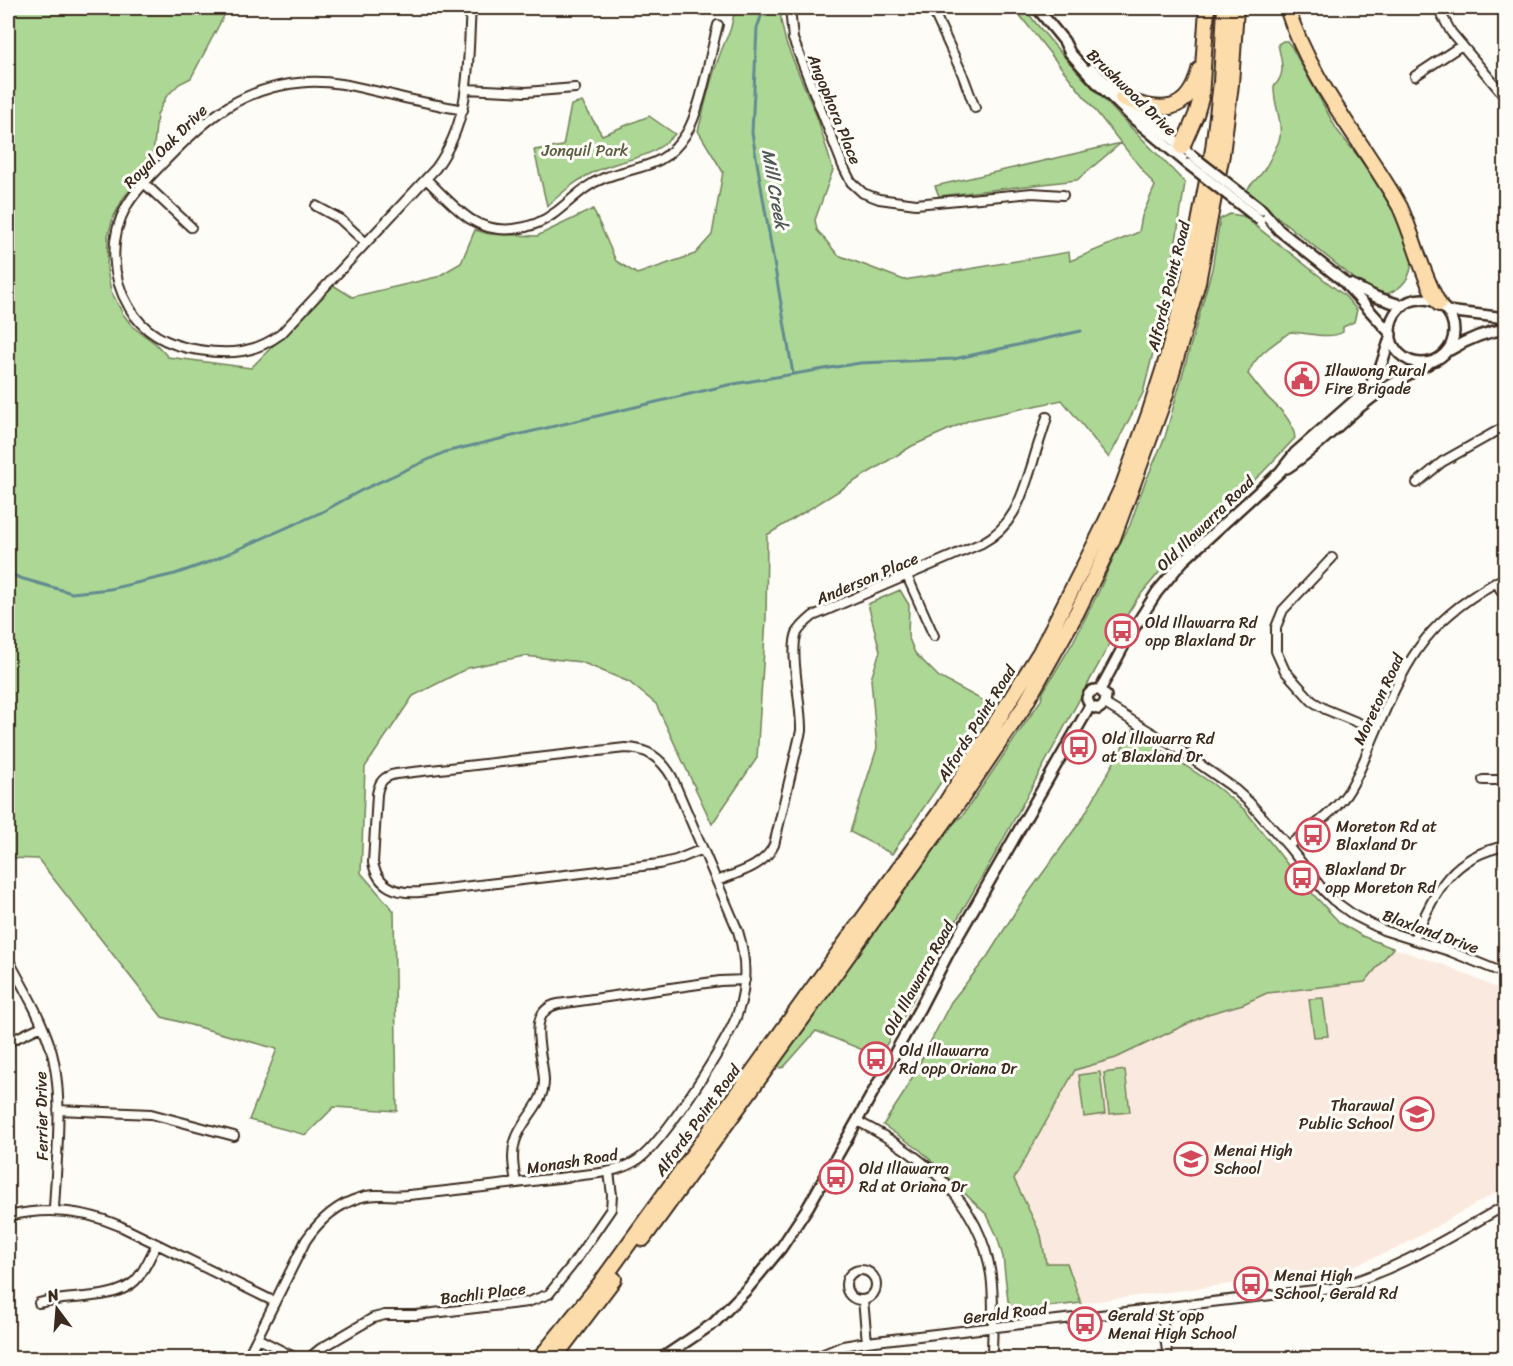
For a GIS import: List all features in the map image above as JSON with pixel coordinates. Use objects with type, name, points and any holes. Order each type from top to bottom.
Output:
[{"type":"highway","points":[[1186,156],[1201,98],[1206,8]]},
{"type":"highway","name":"Alfords Point Road","points":[[540,1359],[599,1285],[942,808],[1040,652],[1095,545],[1123,485],[1149,414],[1188,280],[1213,149],[1225,8]]},
{"type":"highway","name":"Alfords Point Road","points":[[554,1359],[962,799],[1023,708],[1077,612],[1112,541],[1145,456],[1171,380],[1191,308],[1209,233],[1222,154],[1231,84],[1236,8]]},
{"type":"highway","points":[[1287,8],[1302,48],[1318,79],[1400,207],[1410,229],[1421,268],[1443,308]]},
{"type":"highway","points":[[1122,98],[1153,109],[1178,104],[1188,96],[1195,84],[1203,52]]},
{"type":"street","name":"Royal Oak Drive","points":[[463,110],[334,83],[308,82],[281,86],[249,95],[214,115],[199,126],[144,183],[126,207],[117,229],[115,251],[116,275],[127,305],[141,324],[158,337],[177,346],[228,353],[248,351],[264,345],[290,326],[436,168],[451,144],[463,110],[471,8]]},
{"type":"street","name":"Angophora Place","points":[[790,8],[793,39],[843,166],[851,182],[863,193],[916,204],[1032,193],[1063,195]]},
{"type":"street","points":[[932,8],[962,73],[975,108]]},
{"type":"street","name":"Brushwood Drive","points":[[1037,8],[1064,41],[1122,98],[1260,220],[1279,230],[1342,280],[1391,335]]},
{"type":"street","points":[[1438,8],[1445,23],[1461,45],[1506,98]]},
{"type":"street","points":[[426,178],[471,219],[487,226],[509,229],[529,227],[546,219],[586,188],[602,179],[652,165],[674,150],[690,126],[718,25]]},
{"type":"street","name":"Brushwood Drive","points":[[1064,41],[1075,59],[1134,119],[1262,210],[1279,230]]},
{"type":"street","points":[[1415,76],[1461,45]]},
{"type":"street","points":[[466,88],[526,92],[575,88]]},
{"type":"street","points":[[144,183],[191,227]]},
{"type":"street","points":[[316,206],[340,219],[366,243]]},
{"type":"street","name":"Brushwood Drive","points":[[1342,280],[1376,297],[1403,306]]},
{"type":"street","points":[[1506,318],[1443,308],[1421,300],[1403,306],[1396,314],[1391,323],[1391,335],[1393,344],[1402,356],[1417,363],[1432,362],[1467,339],[1488,331],[1506,329]]},
{"type":"street","points":[[1443,308],[1452,321],[1454,332],[1447,351]]},
{"type":"street","name":"Old Illawarra Road","points":[[1100,690],[1129,636],[1157,592],[1184,561],[1280,472],[1295,453],[1368,387],[1378,373],[1391,335]]},
{"type":"street","name":"Old Illawarra Road","points":[[1280,472],[1304,457],[1372,398],[1432,362]]},
{"type":"street","name":"Anderson Place","points":[[717,881],[761,862],[772,851],[776,839],[801,731],[794,648],[797,634],[802,626],[813,616],[982,543],[1006,526],[1018,508],[1047,417]]},
{"type":"street","points":[[1417,483],[1442,462],[1506,426]]},
{"type":"street","points":[[1332,558],[1283,610],[1276,627],[1276,651],[1285,671],[1312,701],[1325,709],[1376,730]]},
{"type":"street","points":[[907,576],[934,636]]},
{"type":"street","name":"Moreton Road","points":[[1288,846],[1325,817],[1347,793],[1359,772],[1404,669],[1430,633],[1453,609],[1506,577]]},
{"type":"street","points":[[1496,582],[1506,599]]},
{"type":"street","points":[[1094,690],[1100,690],[1106,696],[1105,704],[1098,709],[1090,706],[1087,698],[1094,690]]},
{"type":"street","name":"Blaxland Drive","points":[[1105,704],[1175,747],[1231,786],[1249,802],[1288,846],[1315,882],[1333,900],[1355,916],[1383,930],[1449,951],[1506,974]]},
{"type":"street","name":"Old Illawarra Road","points":[[662,1359],[714,1323],[748,1288],[781,1248],[808,1207],[953,945],[1090,706]]},
{"type":"street","name":"Monash Road","points":[[247,1359],[306,1240],[319,1223],[343,1204],[369,1195],[399,1196],[609,1172],[624,1167],[641,1157],[656,1142],[729,1032],[739,1011],[745,980],[741,940],[717,881],[669,770],[659,759],[639,749],[625,748],[396,774],[383,779],[377,794],[372,858],[374,868],[382,882],[399,892],[420,892],[659,864],[703,849]]},
{"type":"street","points":[[1483,780],[1506,780]]},
{"type":"street","points":[[1414,939],[1434,896],[1449,875],[1468,859],[1490,849],[1506,846]]},
{"type":"street","name":"Ferrier Drive","points":[[8,959],[42,1026],[54,1063],[58,1110],[54,1210]]},
{"type":"street","points":[[516,1183],[513,1156],[515,1142],[521,1126],[538,1104],[543,1089],[538,1029],[542,1012],[552,1005],[720,981],[745,980]]},
{"type":"street","points":[[8,1042],[42,1026]]},
{"type":"street","points":[[58,1110],[151,1114],[234,1136]]},
{"type":"street","points":[[857,1121],[924,1164],[944,1181],[961,1202],[981,1240],[988,1263],[993,1299],[992,1359]]},
{"type":"street","name":"Bachli Place","points":[[309,1359],[320,1349],[373,1318],[528,1302],[549,1294],[566,1274],[611,1209],[609,1172]]},
{"type":"street","name":"Gerald Road","points":[[814,1359],[843,1346],[867,1342],[1332,1288],[1360,1281],[1414,1258],[1506,1205]]},
{"type":"street","points":[[8,1216],[54,1210],[100,1218],[275,1302]]},
{"type":"street","points":[[39,1303],[124,1289],[139,1276],[157,1244]]},
{"type":"street","points":[[863,1300],[867,1342]]},
{"type":"street","points":[[1161,1309],[1168,1359]]},
{"type":"street","points":[[257,1338],[296,1359]]},
{"type":"shaded area","name":"Menai High School","points":[[1393,948],[1447,966],[1505,992],[1505,1187],[1398,1248],[1342,1270],[1081,1303],[1067,1263],[1046,1263],[1041,1235],[1014,1179],[1075,1070],[1116,1058],[1208,1014],[1243,1004],[1267,993],[1365,982]]},
{"type":"green space","points":[[8,8],[228,8],[191,78],[179,84],[166,97],[157,115],[152,166],[124,197],[113,218],[108,236],[107,270],[111,291],[123,314],[133,327],[156,344],[168,357],[251,368],[333,285],[352,297],[437,277],[461,263],[475,230],[489,234],[537,236],[593,209],[616,261],[637,274],[695,254],[712,235],[723,172],[698,131],[715,69],[733,17],[739,8],[781,8],[781,21],[786,43],[817,117],[833,170],[815,220],[817,230],[838,255],[904,280],[1069,252],[1070,261],[1139,232],[1142,216],[1155,186],[1014,8],[1024,8],[1082,76],[1185,183],[1168,293],[1143,393],[1109,458],[1062,400],[970,420],[912,446],[767,535],[766,619],[757,758],[712,824],[656,704],[629,682],[581,662],[524,656],[468,668],[413,696],[365,767],[361,873],[394,911],[397,1111],[334,1107],[306,1135],[249,1120],[277,1049],[162,1017],[38,859],[8,858]]},
{"type":"green space","points":[[1287,41],[1291,46],[1337,130],[1399,216],[1412,265],[1405,282],[1390,293],[1383,295],[1360,283],[1246,192],[1266,167],[1280,137],[1274,86],[1282,72],[1278,44]]},
{"type":"green space","name":"Jonquil Park","points":[[582,102],[602,135],[649,116],[675,134],[645,155],[586,176],[547,206],[534,150],[563,146],[571,105]]},
{"type":"green space","points":[[1121,143],[1077,180],[939,196],[935,186]]},
{"type":"green space","points":[[1230,214],[1243,216],[1345,296],[1357,310],[1354,322],[1343,327],[1343,332],[1325,336],[1290,332],[1266,350],[1251,367],[1248,374],[1285,415],[1295,438],[1262,473],[1177,551],[1137,599],[1114,636],[997,851],[883,1050],[875,1055],[816,1031],[784,1067],[780,1068],[778,1065],[787,1050],[947,830],[963,815],[1041,700],[1043,692],[1072,644],[1130,525],[1165,437],[1212,269],[1220,219]]},
{"type":"green space","points":[[900,590],[909,605],[908,636],[915,653],[939,677],[993,706],[892,854],[850,832],[877,748],[871,679],[880,651],[868,604]]},
{"type":"green space","points":[[1132,730],[1213,784],[1245,810],[1299,879],[1340,923],[1362,936],[1393,948],[1365,982],[1267,993],[1243,1004],[1208,1014],[1116,1058],[1075,1070],[1014,1179],[1041,1235],[1046,1263],[1067,1263],[1081,1303],[1012,1311],[1008,1301],[1003,1257],[997,1236],[987,1215],[920,1150],[883,1125],[904,1093],[951,1002],[987,957],[1019,906],[1082,819]]},
{"type":"green space","points":[[1323,998],[1328,1036],[1314,1037],[1309,999]]},
{"type":"green space","points":[[1125,1070],[1130,1112],[1109,1114],[1104,1073]]},
{"type":"green space","points":[[1100,1072],[1105,1114],[1084,1117],[1079,1075]]},
{"type":"waterway","name":"Mill Creek","points":[[764,8],[757,28],[752,133],[793,374]]},
{"type":"waterway","points":[[8,573],[72,593],[110,589],[175,574],[209,562],[322,512],[362,490],[445,452],[728,385],[860,363],[954,359],[1081,331]]},
{"type":"place","name":"Illawong Rural Fire Brigade","points":[[1302,379]]},
{"type":"place","name":"Old Illawarra Rd opp Blaxland Dr","points":[[1122,631]]},
{"type":"place","name":"Old Illawarra Rd at Blaxland Dr","points":[[1079,747]]},
{"type":"place","name":"Moreton Rd at Blaxland Dr","points":[[1313,835]]},
{"type":"place","name":"Blaxland Dr opp Moreton Rd","points":[[1302,878]]},
{"type":"place","name":"Old Illawarra Rd opp Oriana Dr","points":[[876,1059]]},
{"type":"place","name":"Tharawal Public School","points":[[1417,1114]]},
{"type":"place","name":"Menai High School","points":[[1191,1159]]},
{"type":"place","name":"Old Illawarra Rd at Oriana Dr","points":[[836,1177]]},
{"type":"place","name":"Menai High School, Gerald Rd","points":[[1251,1284]]},
{"type":"place","name":"Gerald St opp Menai High School","points":[[1085,1324]]}]
